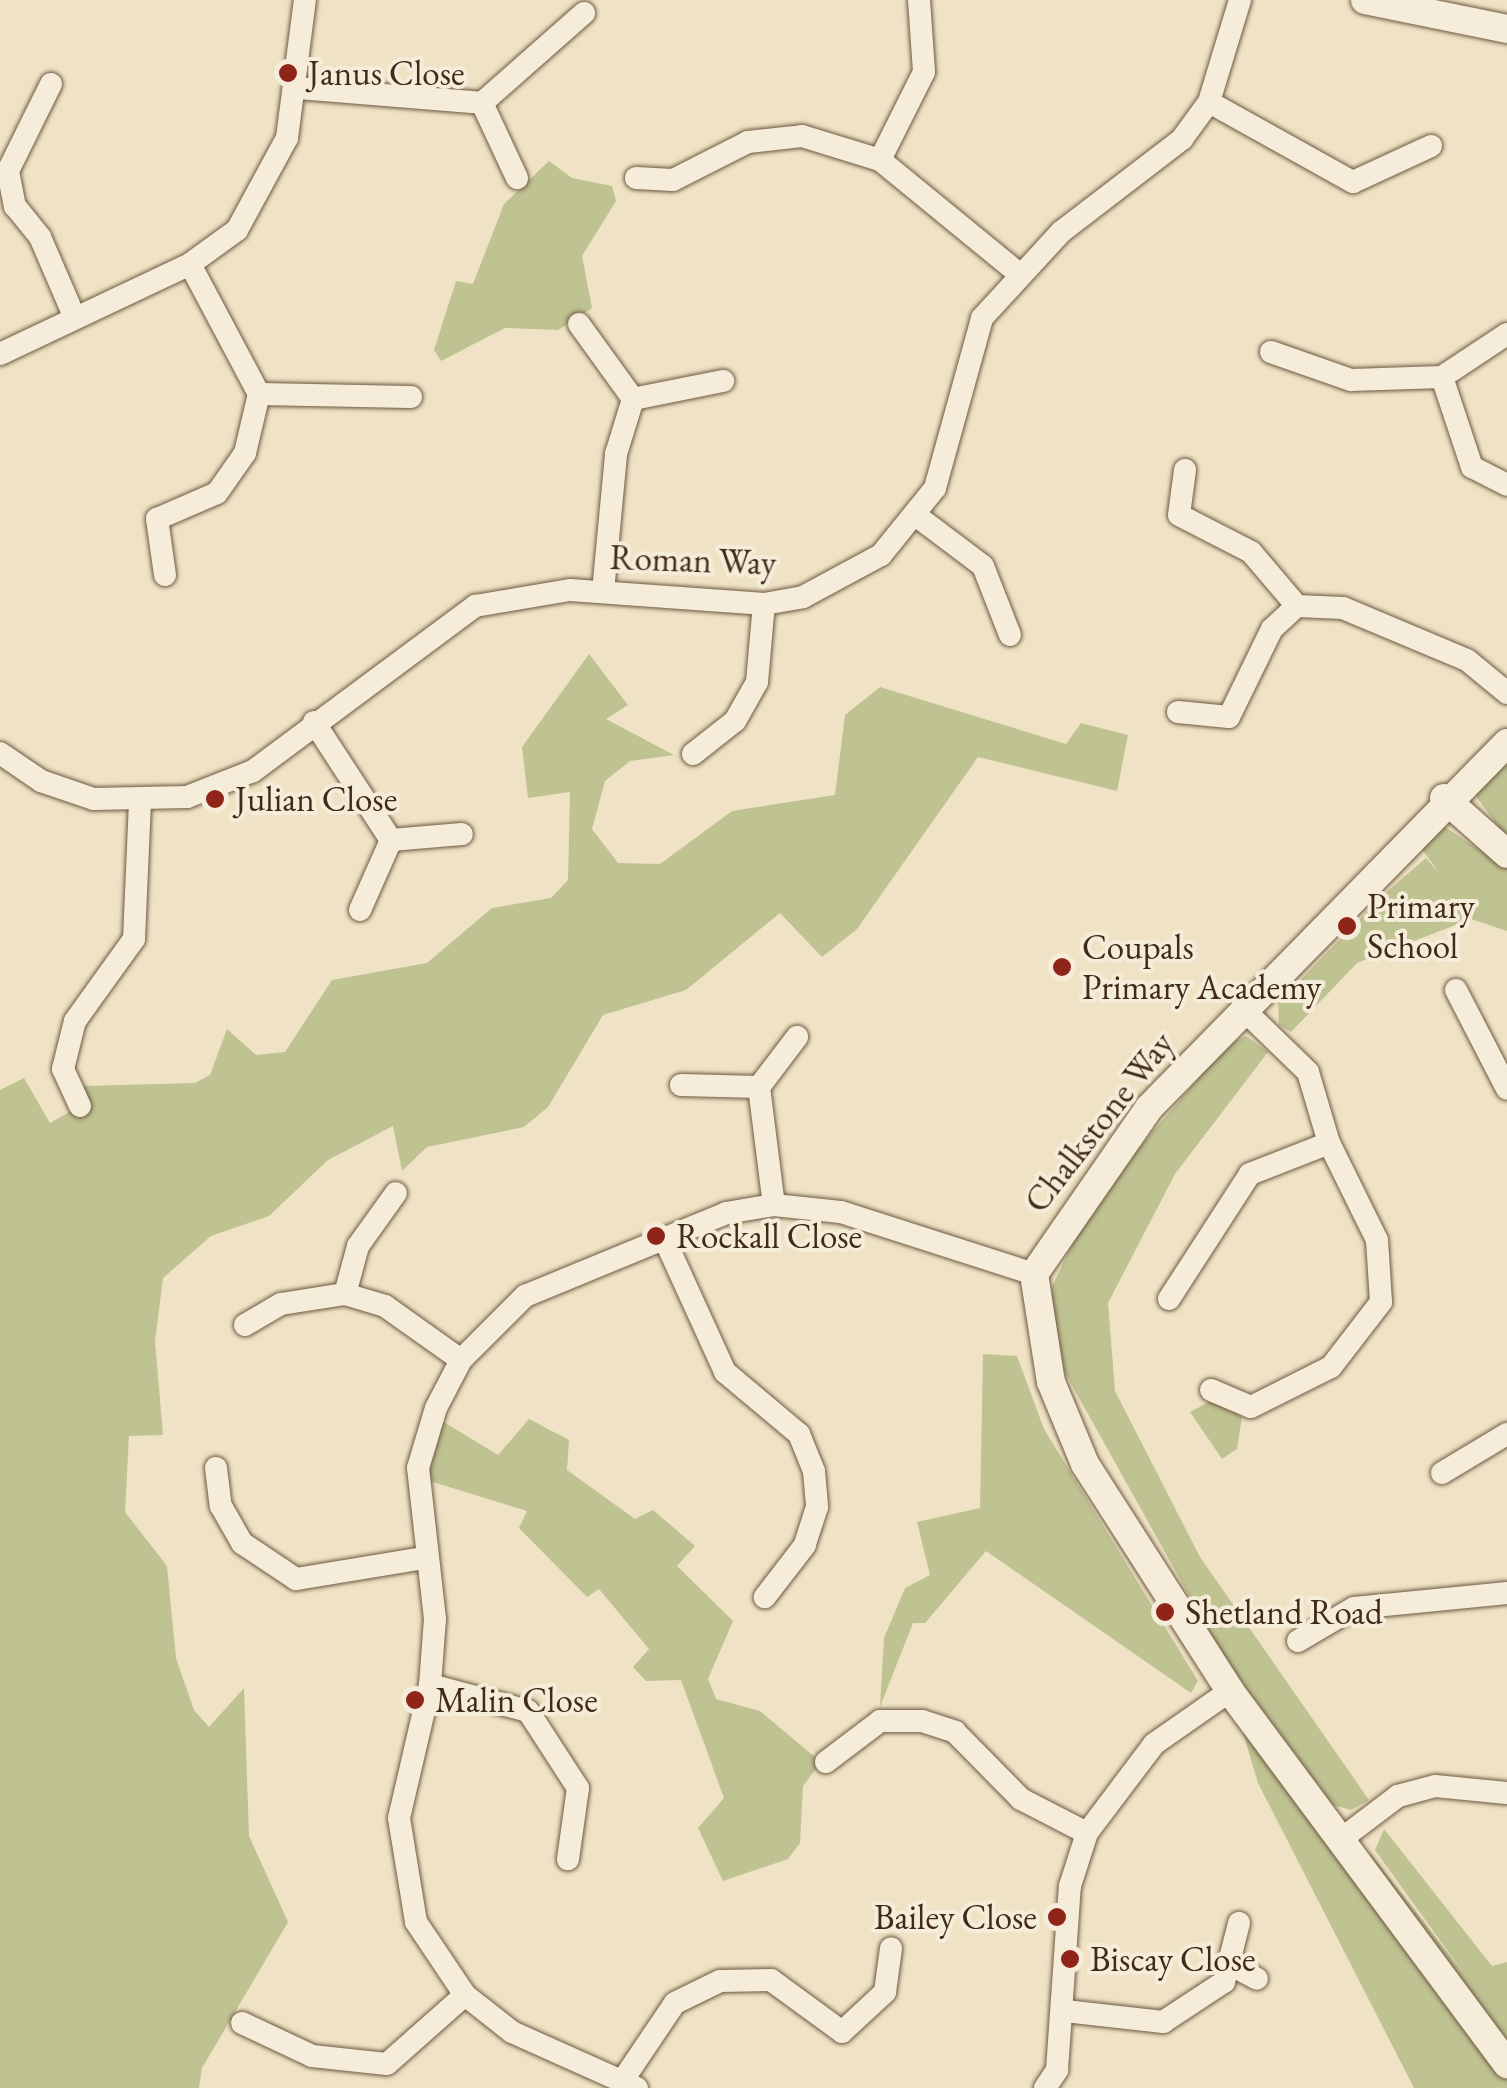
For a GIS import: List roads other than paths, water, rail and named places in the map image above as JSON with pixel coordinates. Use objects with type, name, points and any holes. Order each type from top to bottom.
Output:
[{"type":"street","points":[[0,354],[190,264],[237,230],[266,190],[297,88],[304,0]]},
{"type":"street","points":[[880,160],[924,72],[919,0]]},
{"type":"street","name":"Roman Way","points":[[0,753],[41,781],[140,802],[187,797],[253,772],[314,722],[475,606],[517,593],[603,592],[764,604],[804,596],[881,555],[918,517],[952,443],[982,318],[1016,272],[1144,175],[1209,102],[1240,0]]},
{"type":"street","points":[[1365,0],[1507,29]]},
{"type":"street","points":[[297,88],[482,103],[584,12]]},
{"type":"street","points":[[51,84],[8,171],[16,206],[40,237],[74,316]]},
{"type":"street","points":[[1209,102],[1353,182],[1431,146]]},
{"type":"street","points":[[482,103],[517,178]]},
{"type":"street","points":[[636,178],[673,180],[748,142],[802,136],[880,160],[1016,272]]},
{"type":"street","points":[[165,575],[157,519],[217,492],[245,453],[259,394],[190,264]]},
{"type":"street","points":[[579,324],[633,399]]},
{"type":"street","points":[[1270,352],[1351,380],[1442,376],[1507,334]]},
{"type":"street","points":[[1442,376],[1472,468],[1507,484]]},
{"type":"street","points":[[633,399],[723,381]]},
{"type":"street","points":[[259,394],[411,397]]},
{"type":"street","points":[[603,592],[616,454],[633,399]]},
{"type":"street","points":[[1185,470],[1179,515],[1251,552],[1298,606]]},
{"type":"street","points":[[918,517],[983,566],[1010,635]]},
{"type":"street","points":[[693,754],[735,721],[757,682],[764,604]]},
{"type":"street","points":[[1178,712],[1229,717],[1272,629],[1298,606],[1343,608],[1467,660],[1507,693]]},
{"type":"street","points":[[314,722],[391,840]]},
{"type":"street","name":"Chalkstone Way","points":[[1034,1274],[1108,1160],[1242,1008],[1444,798],[1507,743]]},
{"type":"street","points":[[1444,798],[1507,854]]},
{"type":"street","points":[[80,1106],[63,1069],[75,1021],[134,939],[140,802]]},
{"type":"street","points":[[391,840],[462,834]]},
{"type":"street","points":[[360,910],[391,840]]},
{"type":"street","points":[[1456,990],[1507,1089]]},
{"type":"street","points":[[1211,1390],[1250,1407],[1332,1368],[1381,1302],[1377,1240],[1329,1143],[1308,1072],[1242,1008]]},
{"type":"street","points":[[774,1205],[759,1087],[797,1037]]},
{"type":"street","points":[[681,1086],[759,1087]]},
{"type":"street","points":[[1170,1298],[1250,1174],[1329,1143]]},
{"type":"street","points":[[345,1294],[358,1246],[396,1193]]},
{"type":"street","points":[[891,1948],[884,1992],[842,2032],[771,1980],[720,1981],[675,2002],[631,2083],[512,2032],[465,1994],[416,1922],[400,1863],[399,1818],[430,1686],[434,1619],[424,1558],[418,1468],[461,1360],[526,1296],[664,1238],[774,1205],[841,1212],[1034,1274],[1051,1382],[1085,1464],[1230,1691],[1507,2064]]},
{"type":"street","points":[[664,1238],[724,1372],[798,1434],[814,1472],[818,1506],[805,1545],[765,1597]]},
{"type":"street","points":[[245,1325],[281,1304],[345,1294],[385,1306],[461,1360]]},
{"type":"street","points":[[1442,1473],[1507,1434]]},
{"type":"street","points":[[216,1468],[220,1506],[242,1544],[296,1579],[424,1558]]},
{"type":"street","points":[[1298,1641],[1354,1608],[1507,1593]]},
{"type":"street","points":[[430,1686],[528,1711],[578,1788],[568,1859]]},
{"type":"street","points":[[1044,2088],[1065,2010],[1070,1886],[1087,1832],[1154,1744],[1230,1691]]},
{"type":"street","points":[[826,1762],[880,1721],[922,1722],[956,1732],[1021,1799],[1087,1832]]},
{"type":"street","points":[[1340,1840],[1398,1796],[1434,1786],[1507,1793]]},
{"type":"street","points":[[1065,2010],[1163,2022],[1202,2002],[1233,1966],[1240,1923]]},
{"type":"street","points":[[1233,1966],[1257,1979]]},
{"type":"street","points":[[242,2023],[312,2056],[388,2064],[465,1994]]},
{"type":"place","name":"Janus Close","points":[[288,73]]},
{"type":"place","name":"Julian Close","points":[[215,799]]},
{"type":"place","name":"Primary School","points":[[1347,926]]},
{"type":"place","name":"Coupals Primary Academy","points":[[1062,967]]},
{"type":"place","name":"Rockall Close","points":[[656,1236]]},
{"type":"place","name":"Shetland Road","points":[[1165,1612]]},
{"type":"place","name":"Malin Close","points":[[415,1700]]},
{"type":"place","name":"Bailey Close","points":[[1057,1917]]},
{"type":"place","name":"Biscay Close","points":[[1070,1959]]}]
